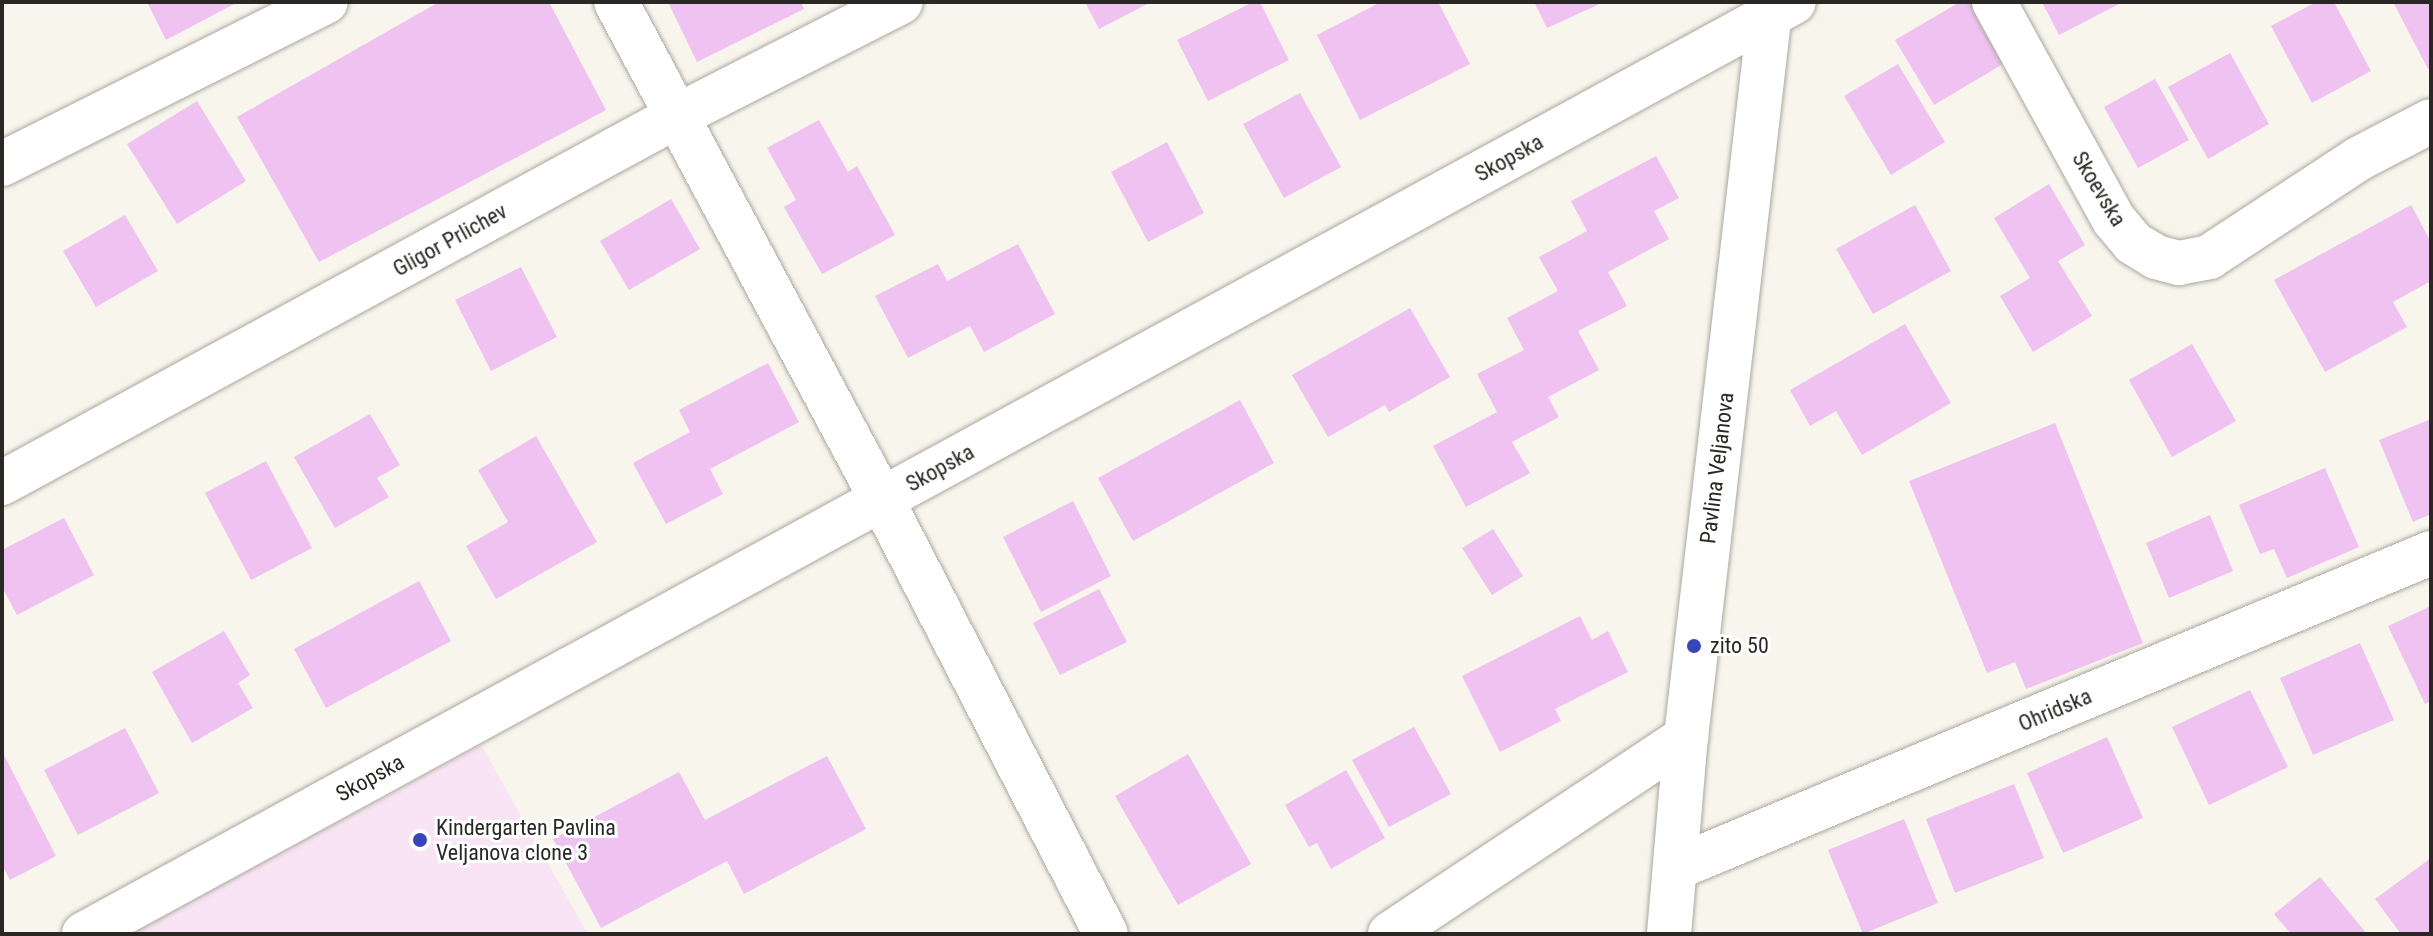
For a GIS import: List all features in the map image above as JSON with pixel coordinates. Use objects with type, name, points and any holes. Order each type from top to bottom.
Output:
[{"type":"street","points":[[2,164],[326,2]]},
{"type":"street","points":[[616,2],[882,500],[1106,934]]},
{"type":"street","name":"Gligor Prlichev","points":[[2,483],[677,116],[901,2]]},
{"type":"street","name":"Skoevska","points":[[1994,2],[2114,220],[2133,243],[2156,257],[2179,263],[2209,257],[2358,159],[2431,121]]},
{"type":"street","name":"Skopska","points":[[84,934],[1778,7]]},
{"type":"street","name":"Pavlina Veljanova","points":[[1669,934],[1678,867],[1686,737],[1778,7]]},
{"type":"street","name":"Ohridska","points":[[1678,867],[2431,553]]},
{"type":"street","points":[[1390,934],[1686,737]]},
{"type":"shaded area","name":"Kindergarten Pavlina Veljanova clone 3","points":[[481,745],[588,934],[130,934]]},
{"type":"building","points":[[147,2],[238,2],[166,40]]},
{"type":"building","points":[[439,2],[549,2],[606,110],[319,262],[237,117]]},
{"type":"building","points":[[668,2],[801,2],[804,9],[697,62]]},
{"type":"building","points":[[1085,2],[1151,2],[1099,29]]},
{"type":"building","points":[[1253,2],[1260,2],[1289,60],[1208,101],[1177,40]]},
{"type":"building","points":[[1381,2],[1438,2],[1470,64],[1360,120],[1317,35]]},
{"type":"building","points":[[1534,2],[1604,2],[1547,28]]},
{"type":"building","points":[[1960,2],[1973,2],[2008,61],[1934,105],[1895,40]]},
{"type":"building","points":[[2042,2],[2123,2],[2059,35]]},
{"type":"building","points":[[2316,2],[2334,2],[2371,71],[2312,103],[2271,26]]},
{"type":"building","points":[[2393,2],[2431,2],[2431,68],[2428,69]]},
{"type":"building","points":[[2230,53],[2269,124],[2208,159],[2168,87]]},
{"type":"building","points":[[1898,64],[1945,142],[1891,175],[1844,96]]},
{"type":"building","points":[[2155,79],[2189,140],[2138,168],[2104,107]]},
{"type":"building","points":[[1300,93],[1341,167],[1284,198],[1243,124]]},
{"type":"building","points":[[197,101],[246,181],[177,224],[127,144]]},
{"type":"building","points":[[819,120],[848,172],[857,166],[895,235],[822,274],[784,207],[796,200],[767,148]]},
{"type":"building","points":[[1167,142],[1204,213],[1148,242],[1111,172]]},
{"type":"building","points":[[1656,156],[1679,198],[1654,211],[1669,239],[1608,272],[1627,306],[1578,331],[1599,370],[1548,397],[1559,417],[1512,442],[1530,473],[1466,507],[1433,446],[1497,412],[1477,374],[1524,350],[1507,318],[1558,291],[1539,257],[1587,231],[1571,201]]},
{"type":"building","points":[[2049,184],[2085,245],[2058,261],[2092,316],[2033,352],[2000,296],[2030,278],[1994,218]]},
{"type":"building","points":[[671,199],[700,249],[629,290],[600,241]]},
{"type":"building","points":[[1915,205],[1951,271],[1873,314],[1836,249]]},
{"type":"building","points":[[2411,205],[2431,242],[2431,281],[2393,302],[2407,327],[2325,372],[2274,280]]},
{"type":"building","points":[[125,215],[158,271],[96,307],[63,251]]},
{"type":"building","points":[[1018,244],[1055,314],[984,352],[970,326],[908,358],[875,296],[938,264],[947,281]]},
{"type":"building","points":[[521,267],[557,337],[491,371],[455,300]]},
{"type":"building","points":[[1410,308],[1450,377],[1389,412],[1385,405],[1328,437],[1292,375]]},
{"type":"building","points":[[1905,324],[1951,403],[1862,455],[1836,411],[1810,426],[1790,390]]},
{"type":"building","points":[[2192,344],[2236,421],[2172,457],[2129,380]]},
{"type":"building","points":[[768,363],[799,422],[710,469],[723,494],[666,524],[633,463],[690,432],[679,410]]},
{"type":"building","points":[[1240,400],[1274,463],[1133,541],[1098,478]]},
{"type":"building","points":[[370,414],[400,465],[377,478],[389,497],[335,528],[294,457]]},
{"type":"building","points":[[2431,419],[2431,514],[2413,522],[2379,440]]},
{"type":"building","points":[[2055,423],[2143,643],[2026,689],[2015,662],[1987,673],[1909,481]]},
{"type":"building","points":[[536,436],[597,542],[496,599],[466,546],[508,522],[478,470]]},
{"type":"building","points":[[266,461],[312,548],[251,580],[205,493]]},
{"type":"building","points":[[2325,468],[2359,547],[2287,578],[2274,549],[2260,554],[2239,505]]},
{"type":"building","points":[[1073,501],[1111,576],[1041,612],[1003,537]]},
{"type":"building","points":[[2210,515],[2233,571],[2169,598],[2146,543]]},
{"type":"building","points":[[64,518],[94,575],[17,615],[2,587],[2,550]]},
{"type":"building","points":[[1493,529],[1523,576],[1492,595],[1462,548]]},
{"type":"building","points":[[419,581],[451,641],[326,708],[294,649]]},
{"type":"building","points":[[1099,589],[1127,642],[1060,675],[1033,623]]},
{"type":"building","points":[[2431,606],[2431,701],[2425,704],[2388,626]]},
{"type":"building","points":[[1580,616],[1592,640],[1608,631],[1628,672],[1555,709],[1561,721],[1500,752],[1462,676]]},
{"type":"building","points":[[224,631],[250,675],[238,683],[253,708],[192,743],[152,672]]},
{"type":"building","points":[[2360,643],[2394,720],[2313,755],[2280,678]]},
{"type":"building","points":[[2250,690],[2288,767],[2209,805],[2172,727]]},
{"type":"building","points":[[1414,727],[1451,794],[1389,827],[1352,760]]},
{"type":"building","points":[[125,728],[159,793],[78,835],[44,770]]},
{"type":"building","points":[[2107,737],[2143,818],[2063,853],[2027,773]]},
{"type":"building","points":[[2,751],[56,856],[10,880],[2,865]]},
{"type":"building","points":[[1188,754],[1251,864],[1178,905],[1115,796]]},
{"type":"building","points":[[827,756],[866,829],[744,894],[727,861],[601,928],[553,839],[679,772],[705,820]]},
{"type":"building","points":[[1346,770],[1385,838],[1331,869],[1317,843],[1309,847],[1285,805]]},
{"type":"building","points":[[2014,784],[2044,858],[1955,893],[1926,819]]},
{"type":"building","points":[[1904,819],[1938,903],[1863,934],[1828,850]]},
{"type":"building","points":[[2431,858],[2431,934],[2401,934],[2375,899]]},
{"type":"building","points":[[2320,877],[2367,934],[2291,934],[2274,914]]},
{"type":"place","name":"zito 50","points":[[1694,646]]},
{"type":"place","name":"Kindergarten Pavlina Veljanova clone 3","points":[[420,840]]}]
